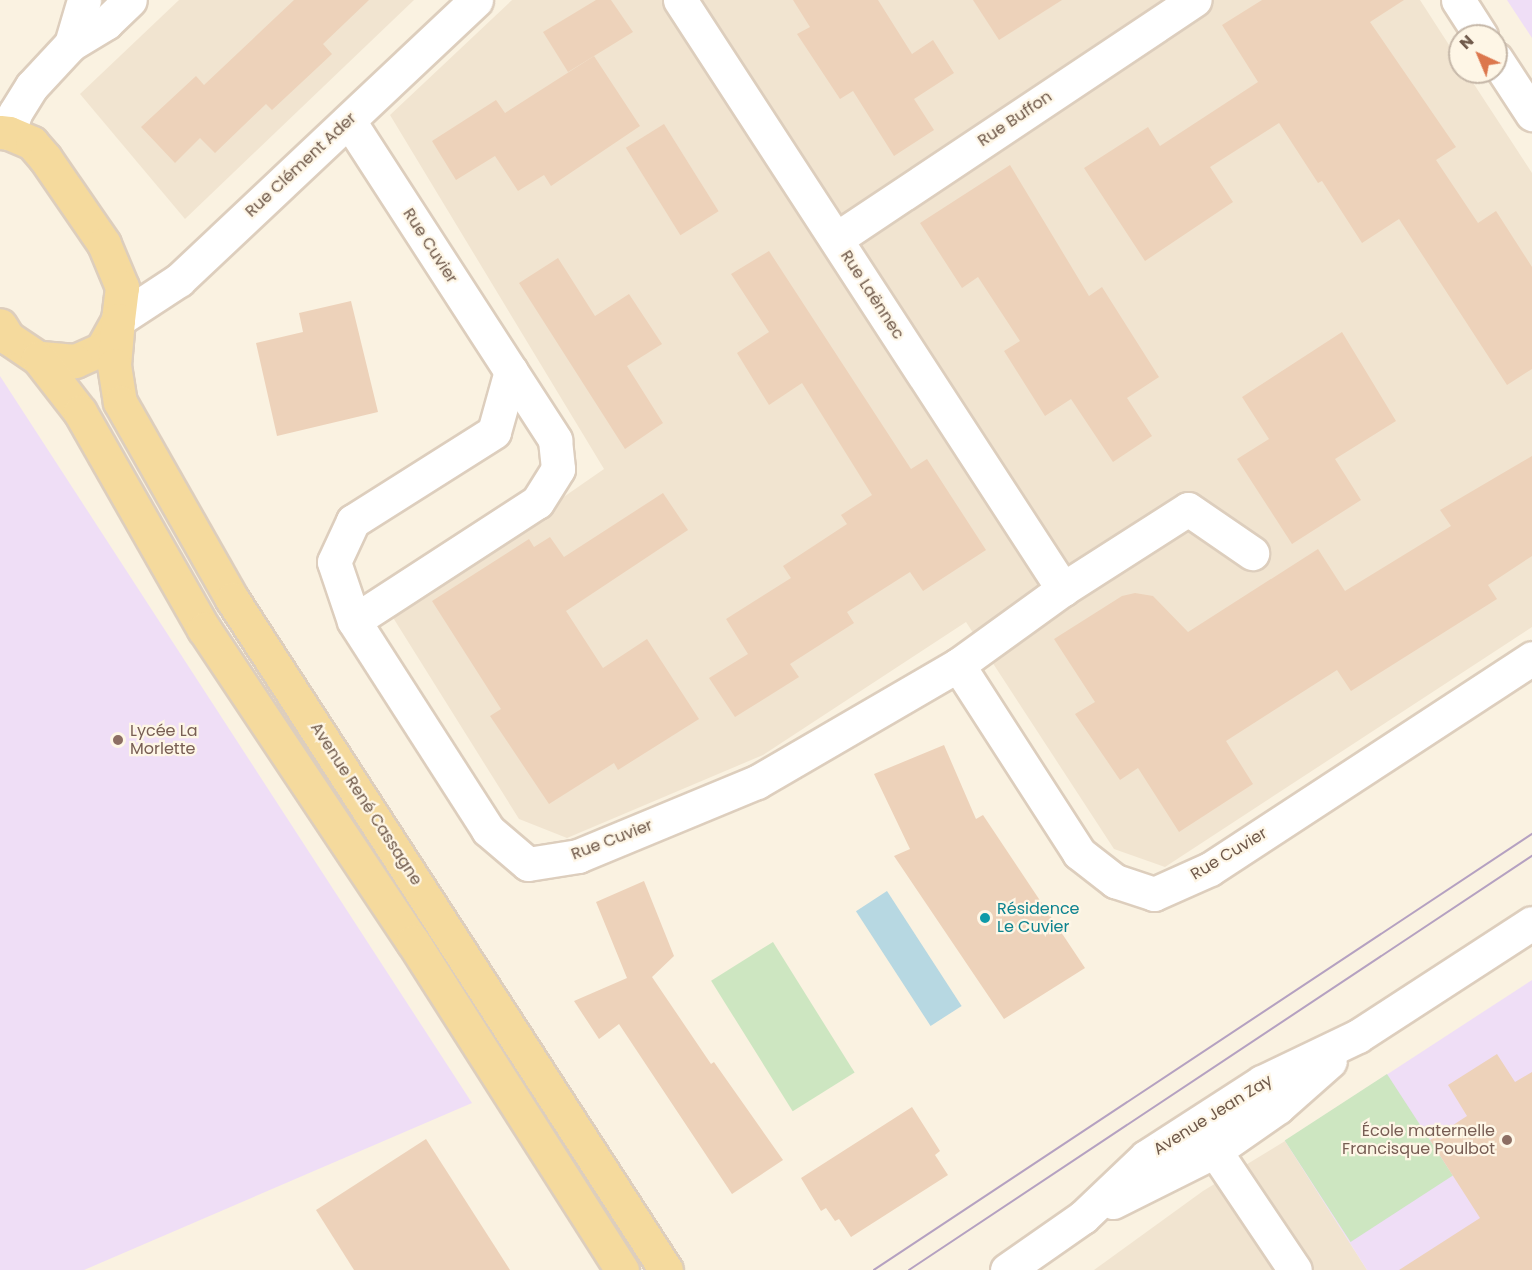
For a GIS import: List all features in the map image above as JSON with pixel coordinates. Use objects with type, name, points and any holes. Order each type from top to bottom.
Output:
[{"type":"main road","name":"Avenue René Cassagne","points":[[4,133],[32,143],[104,244],[122,287],[114,365],[120,402],[232,599],[666,1270]]},
{"type":"main road","name":"Avenue René Cassagne","points":[[38,358],[75,361],[102,349],[118,320]]},
{"type":"main road","name":"Avenue René Cassagne","points":[[0,325],[8,338],[38,358],[80,412],[204,629],[413,942],[622,1270]]},
{"type":"street","points":[[70,44],[84,0]]},
{"type":"street","points":[[4,133],[32,86],[70,44],[106,23],[130,0]]},
{"type":"street","name":"Rue Clément Ader","points":[[118,320],[179,280],[476,0]]},
{"type":"street","name":"Rue Laënnec","points":[[680,0],[1063,589]]},
{"type":"street","name":"Rue Buffon","points":[[836,239],[1195,0]]},
{"type":"street","points":[[1458,0],[1473,24]]},
{"type":"street","points":[[1508,77],[1532,114]]},
{"type":"street","name":"Rue Cuvier","points":[[349,121],[555,440],[558,469],[537,502],[354,621]]},
{"type":"street","name":"Rue Cuvier","points":[[511,371],[494,432],[353,521],[334,562],[354,621],[488,830],[528,864],[578,856],[757,782],[958,665],[1063,589],[1188,509],[1252,553]]},
{"type":"street","name":"Rue Cuvier","points":[[958,665],[1079,853],[1115,881],[1154,894],[1210,869],[1532,658]]},
{"type":"street","name":"Avenue Jean Zay","points":[[1083,1217],[1146,1157],[1262,1083],[1358,1036],[1532,923]]},
{"type":"street","name":"Avenue Jean Zay","points":[[1007,1270],[1083,1217],[1215,1151],[1278,1107],[1358,1036]]},
{"type":"street","points":[[1215,1151],[1295,1270]]},
{"type":"shaded area","points":[[179,0],[414,0],[185,219],[80,94]]},
{"type":"shaded area","points":[[512,0],[1420,0],[1448,43],[1448,84],[1474,84],[1532,173],[1532,627],[1165,867],[1114,849],[966,622],[763,755],[567,838],[519,819],[392,616],[604,469],[390,115]]},
{"type":"shaded area","points":[[1507,0],[1532,0],[1532,38]]},
{"type":"shaded area","name":"Lycée La Morlette","points":[[0,376],[472,1103],[84,1270],[0,1270]]},
{"type":"shaded area","points":[[1532,980],[1532,1270],[1367,1270],[1285,1141]]},
{"type":"shaded area","points":[[1285,1141],[1367,1270],[1094,1270],[1203,1191]]},
{"type":"green space","points":[[773,942],[855,1073],[793,1111],[711,981]]},
{"type":"green space","points":[[1387,1074],[1453,1175],[1351,1242],[1285,1140]]},
{"type":"water","points":[[887,891],[962,1006],[931,1026],[856,911]]},
{"type":"building","points":[[294,0],[369,0],[323,44],[332,54],[272,110],[266,104],[215,153],[200,138],[175,163],[141,127],[196,76],[204,85]]},
{"type":"building","points":[[596,0],[611,0],[633,32],[568,72],[543,32]]},
{"type":"building","points":[[793,0],[878,0],[912,54],[933,40],[954,73],[914,99],[934,130],[894,156],[853,91],[840,99],[797,34],[810,27]]},
{"type":"building","points":[[973,0],[1062,0],[999,40]]},
{"type":"building","points":[[1262,0],[1404,0],[1370,22],[1456,147],[1436,160],[1478,223],[1496,211],[1532,267],[1532,369],[1507,385],[1399,219],[1362,243],[1322,181],[1318,183],[1279,123],[1210,167],[1233,202],[1145,261],[1084,168],[1148,127],[1160,146],[1258,82],[1222,25]]},
{"type":"building","points":[[594,56],[640,126],[551,186],[544,175],[518,191],[495,156],[456,180],[432,141],[496,100],[505,113]]},
{"type":"building","points":[[664,124],[719,211],[680,235],[626,148]]},
{"type":"building","points":[[1010,165],[1089,296],[1102,287],[1159,377],[1127,398],[1152,436],[1113,462],[1071,399],[1045,416],[1004,351],[1020,341],[978,277],[962,288],[920,223]]},
{"type":"building","points":[[769,251],[911,469],[927,459],[986,550],[923,591],[910,572],[847,612],[854,623],[790,664],[799,677],[735,717],[709,678],[748,654],[726,619],[791,578],[783,566],[847,524],[841,515],[872,495],[802,383],[769,405],[737,353],[769,332],[731,274]]},
{"type":"building","points":[[558,258],[595,316],[629,294],[662,344],[627,366],[663,423],[625,449],[519,283]]},
{"type":"building","points":[[351,301],[378,412],[277,436],[256,343],[303,332],[299,313]]},
{"type":"building","points":[[1342,332],[1396,421],[1335,459],[1361,500],[1292,544],[1237,459],[1269,439],[1242,397]]},
{"type":"building","points":[[1532,456],[1532,556],[1488,585],[1497,599],[1351,691],[1337,670],[1226,741],[1253,784],[1179,832],[1138,768],[1120,780],[1075,714],[1095,702],[1054,639],[1122,596],[1135,593],[1153,596],[1188,632],[1318,549],[1345,591],[1451,526],[1440,510]]},
{"type":"building","points":[[663,493],[688,530],[566,611],[603,668],[647,639],[699,719],[618,770],[614,763],[549,804],[490,716],[501,709],[432,601],[529,539],[534,547],[550,537],[564,557]]},
{"type":"building","name":"Résidence Le Cuvier","points":[[944,745],[976,819],[983,815],[1085,968],[1004,1019],[894,856],[910,849],[874,774]]},
{"type":"building","points":[[644,881],[674,956],[652,977],[711,1064],[714,1062],[783,1160],[732,1194],[619,1024],[599,1039],[574,1001],[627,978],[596,902]]},
{"type":"building","name":"École maternelle Francisque Poulbot","points":[[1497,1054],[1515,1082],[1532,1072],[1532,1270],[1399,1270],[1480,1218],[1430,1140],[1467,1116],[1448,1085]]},
{"type":"building","points":[[912,1107],[940,1151],[935,1155],[948,1175],[851,1237],[839,1219],[835,1221],[826,1208],[821,1211],[801,1178]]},
{"type":"building","points":[[426,1139],[510,1270],[354,1270],[316,1210]]},
{"type":"tram line","points":[[874,1270],[1532,834]]},
{"type":"tram line","points":[[909,1270],[1532,856]]},
{"type":"place","name":"Lycée La Morlette","points":[[118,740]]},
{"type":"place","name":"Résidence Le Cuvier","points":[[985,918]]},
{"type":"place","name":"École maternelle Francisque Poulbot","points":[[1507,1140]]}]
